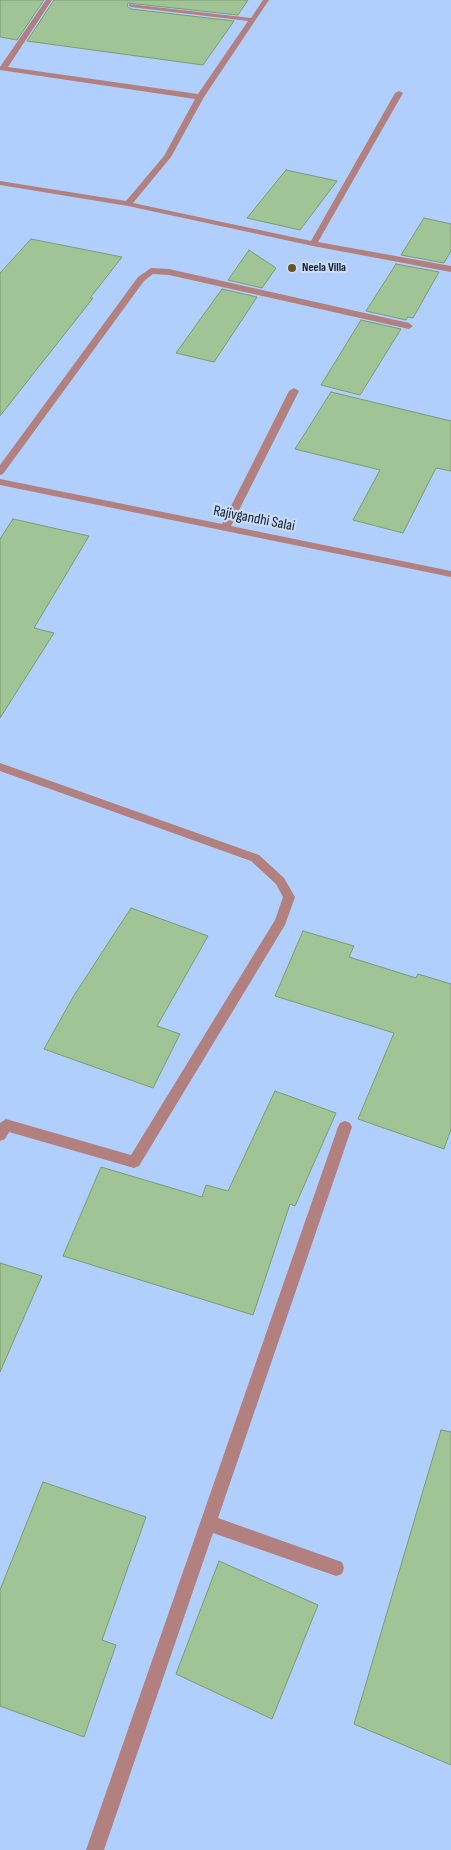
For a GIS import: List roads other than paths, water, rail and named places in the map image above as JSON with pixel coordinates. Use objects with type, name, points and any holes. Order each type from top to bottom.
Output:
[{"type":"street","points":[[49,0],[3,68],[200,97]]},
{"type":"street","points":[[128,204],[167,157],[200,97],[266,0]]},
{"type":"street","points":[[131,5],[253,20]]},
{"type":"street","points":[[313,244],[398,93]]},
{"type":"street","points":[[0,183],[128,204],[313,244],[451,269]]},
{"type":"street","points":[[0,472],[141,279],[151,271],[169,272],[409,326]]},
{"type":"street","points":[[225,528],[294,391]]},
{"type":"street","name":"Rajivgandhi Salai","points":[[0,482],[451,574]]},
{"type":"street","points":[[0,767],[256,858],[280,881],[288,897],[281,921],[134,1162],[6,1125],[0,1135]]},
{"type":"street","points":[[95,1850],[345,1126]]},
{"type":"street","points":[[208,1523],[336,1568]]},
{"type":"place","name":"Neela Villa","points":[[292,268]]}]
